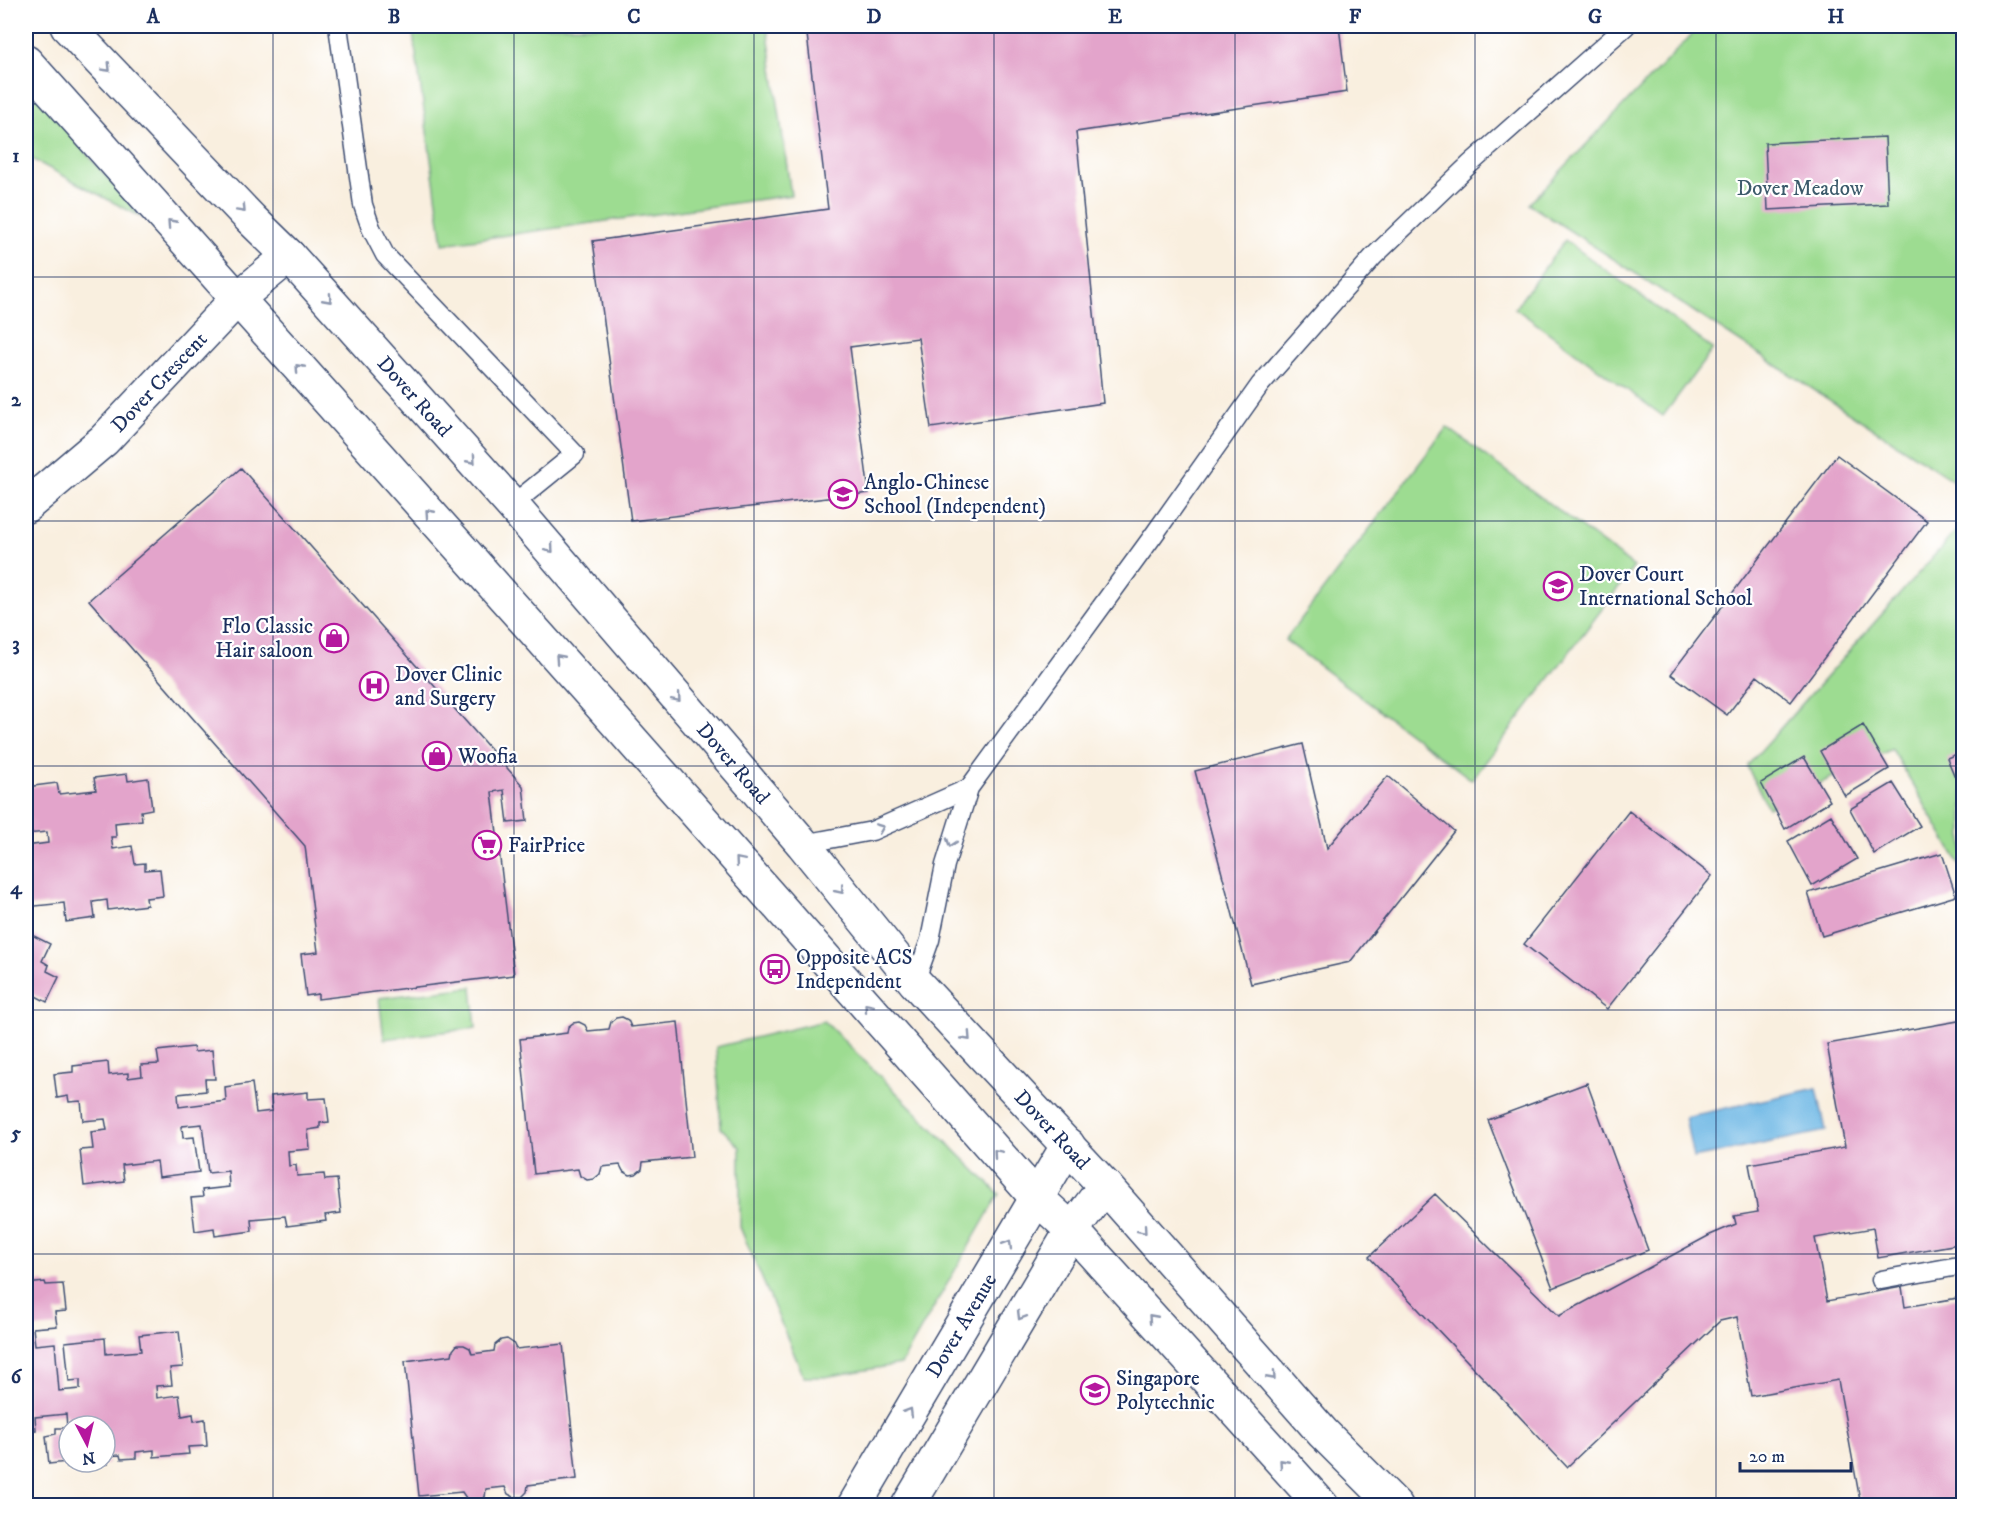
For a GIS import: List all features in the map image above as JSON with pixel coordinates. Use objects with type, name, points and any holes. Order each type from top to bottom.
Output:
[{"type":"street","name":"Dover Road","points":[[67,26],[289,256],[512,505],[803,844],[915,982],[1068,1145],[1323,1434],[1396,1506]]},
{"type":"street","points":[[26,62],[598,702],[1036,1197],[1072,1230],[1322,1506]]},
{"type":"street","name":"Dover Crescent","points":[[26,506],[104,440],[237,298],[289,256]]},
{"type":"street","name":"Dover Avenue","points":[[854,1506],[1068,1145]]},
{"type":"street","points":[[908,1506],[1072,1230],[1105,1186]]},
{"type":"lane","points":[[338,26],[363,205],[371,228],[385,255],[575,454],[512,505]]},
{"type":"lane","points":[[915,982],[930,940],[945,865],[969,788],[1260,385],[1373,256],[1470,165],[1626,26]]},
{"type":"lane","points":[[803,844],[872,831],[969,788]]},
{"type":"lane","points":[[1881,1280],[1964,1265]]},
{"type":"green space","points":[[412,26],[767,26],[791,195],[443,244]]},
{"type":"green space","name":"Dover Meadow","points":[[1700,26],[1963,26],[1963,487],[1529,204]]},
{"type":"green space","points":[[26,83],[141,217],[26,156]]},
{"type":"green space","points":[[1565,240],[1713,349],[1663,416],[1515,308]]},
{"type":"green space","points":[[1447,427],[1634,567],[1472,780],[1285,640]]},
{"type":"green space","points":[[1963,523],[1963,870],[1892,749],[1768,808],[1747,766]]},
{"type":"green space","points":[[472,987],[476,1028],[384,1039],[379,998]]},
{"type":"green space","points":[[824,1021],[999,1194],[901,1364],[824,1377],[804,1377],[740,1227],[740,1147],[721,1128],[716,1047]]},
{"type":"water","points":[[1817,1088],[1826,1131],[1693,1158],[1685,1117]]},
{"type":"building","points":[[806,26],[1339,26],[1347,92],[1076,132],[1103,403],[931,428],[918,338],[850,347],[869,493],[631,521],[593,241],[828,209]]},
{"type":"building","points":[[1885,137],[1888,204],[1768,210],[1765,143]]},
{"type":"building","points":[[1837,455],[1927,521],[1791,702],[1757,676],[1727,715],[1671,674]]},
{"type":"building","points":[[241,468],[523,786],[527,821],[508,823],[504,790],[492,792],[514,975],[318,999],[318,994],[306,996],[301,954],[318,952],[305,846],[89,600]]},
{"type":"building","points":[[1863,725],[1889,769],[1845,796],[1820,751]]},
{"type":"building","points":[[1303,744],[1327,848],[1388,776],[1454,831],[1350,962],[1251,984],[1195,771]]},
{"type":"building","points":[[1964,751],[1964,774],[1955,777],[1947,758]]},
{"type":"building","points":[[1804,757],[1830,801],[1785,829],[1761,783]]},
{"type":"building","points":[[127,774],[128,781],[148,778],[152,809],[141,811],[142,820],[115,823],[116,837],[111,837],[113,849],[132,846],[135,864],[145,863],[145,870],[160,869],[163,896],[146,898],[147,905],[108,910],[107,900],[93,902],[95,918],[66,922],[64,903],[26,907],[26,860],[28,860],[26,846],[48,843],[47,832],[26,834],[26,787],[57,783],[59,794],[96,790],[94,778]]},
{"type":"building","points":[[1893,783],[1920,826],[1874,854],[1850,809]]},
{"type":"building","points":[[1629,811],[1712,876],[1607,1009],[1524,944]]},
{"type":"building","points":[[1831,815],[1857,859],[1812,886],[1788,841]]},
{"type":"building","points":[[1942,853],[1956,896],[1822,936],[1808,893]]},
{"type":"building","points":[[26,932],[50,944],[42,961],[49,965],[47,971],[59,977],[47,1002],[30,993],[29,997],[26,996]]},
{"type":"building","points":[[622,1017],[628,1020],[631,1027],[678,1022],[692,1157],[643,1162],[642,1169],[630,1175],[623,1171],[620,1165],[602,1167],[600,1174],[594,1179],[587,1180],[580,1176],[578,1169],[534,1174],[520,1039],[567,1033],[568,1027],[579,1022],[585,1025],[588,1031],[609,1029],[611,1022]]},
{"type":"building","points":[[1964,1020],[1964,1243],[1878,1258],[1873,1228],[1815,1238],[1827,1301],[1902,1287],[1905,1307],[1964,1297],[1964,1506],[1861,1506],[1838,1380],[1751,1396],[1737,1317],[1720,1321],[1567,1467],[1369,1257],[1435,1194],[1559,1316],[1710,1235],[1736,1224],[1734,1216],[1758,1212],[1749,1164],[1845,1147],[1827,1044]]},
{"type":"building","points":[[193,1047],[194,1052],[212,1050],[215,1079],[205,1079],[206,1091],[178,1094],[179,1107],[226,1101],[225,1087],[252,1083],[256,1113],[272,1111],[271,1096],[308,1092],[308,1099],[326,1098],[329,1122],[320,1123],[320,1128],[308,1130],[310,1149],[288,1151],[289,1166],[296,1165],[297,1176],[324,1174],[325,1180],[337,1179],[341,1213],[325,1215],[326,1221],[287,1226],[285,1216],[251,1219],[252,1231],[215,1236],[214,1228],[195,1231],[191,1198],[203,1197],[202,1190],[229,1187],[228,1171],[208,1173],[202,1124],[182,1126],[183,1138],[194,1137],[199,1172],[159,1177],[157,1161],[122,1165],[124,1181],[84,1186],[80,1150],[93,1149],[91,1132],[107,1130],[105,1119],[83,1121],[81,1101],[69,1102],[68,1096],[57,1098],[54,1074],[73,1072],[73,1066],[108,1062],[109,1075],[128,1073],[128,1078],[142,1076],[141,1065],[159,1064],[157,1051]]},
{"type":"building","points":[[1587,1083],[1648,1250],[1553,1288],[1488,1120]]},
{"type":"building","points":[[45,1282],[46,1285],[63,1284],[66,1311],[55,1312],[57,1326],[33,1328],[35,1345],[55,1343],[59,1391],[80,1389],[80,1380],[69,1381],[65,1342],[105,1338],[106,1354],[141,1351],[139,1335],[179,1331],[183,1367],[170,1368],[172,1385],[156,1386],[157,1398],[179,1395],[182,1416],[193,1414],[194,1421],[205,1419],[207,1446],[188,1447],[189,1454],[154,1457],[154,1450],[136,1452],[136,1458],[121,1459],[120,1455],[117,1455],[117,1414],[57,1414],[35,1417],[36,1430],[26,1431],[26,1284]]},
{"type":"building","points":[[507,1339],[516,1349],[563,1344],[577,1479],[528,1485],[527,1492],[522,1497],[508,1494],[505,1487],[486,1489],[485,1497],[472,1502],[462,1492],[419,1496],[405,1361],[452,1355],[457,1345],[470,1348],[472,1354],[494,1351],[495,1345]]},
{"type":"building","points":[[56,1428],[57,1463],[49,1464],[46,1436],[56,1434]]},
{"type":"place","name":"Anglo-Chinese School (Independent)","points":[[843,494]]},
{"type":"place","name":"Dover Court International School","points":[[1558,586]]},
{"type":"place","name":"Flo Classic Hair saloon","points":[[334,638]]},
{"type":"place","name":"Dover Clinic and Surgery","points":[[374,686]]},
{"type":"place","name":"Woofia","points":[[437,756]]},
{"type":"place","name":"FairPrice","points":[[487,845]]},
{"type":"place","name":"Opposite ACS Independent","points":[[775,969]]},
{"type":"place","name":"Singapore Polytechnic","points":[[1095,1390]]}]
